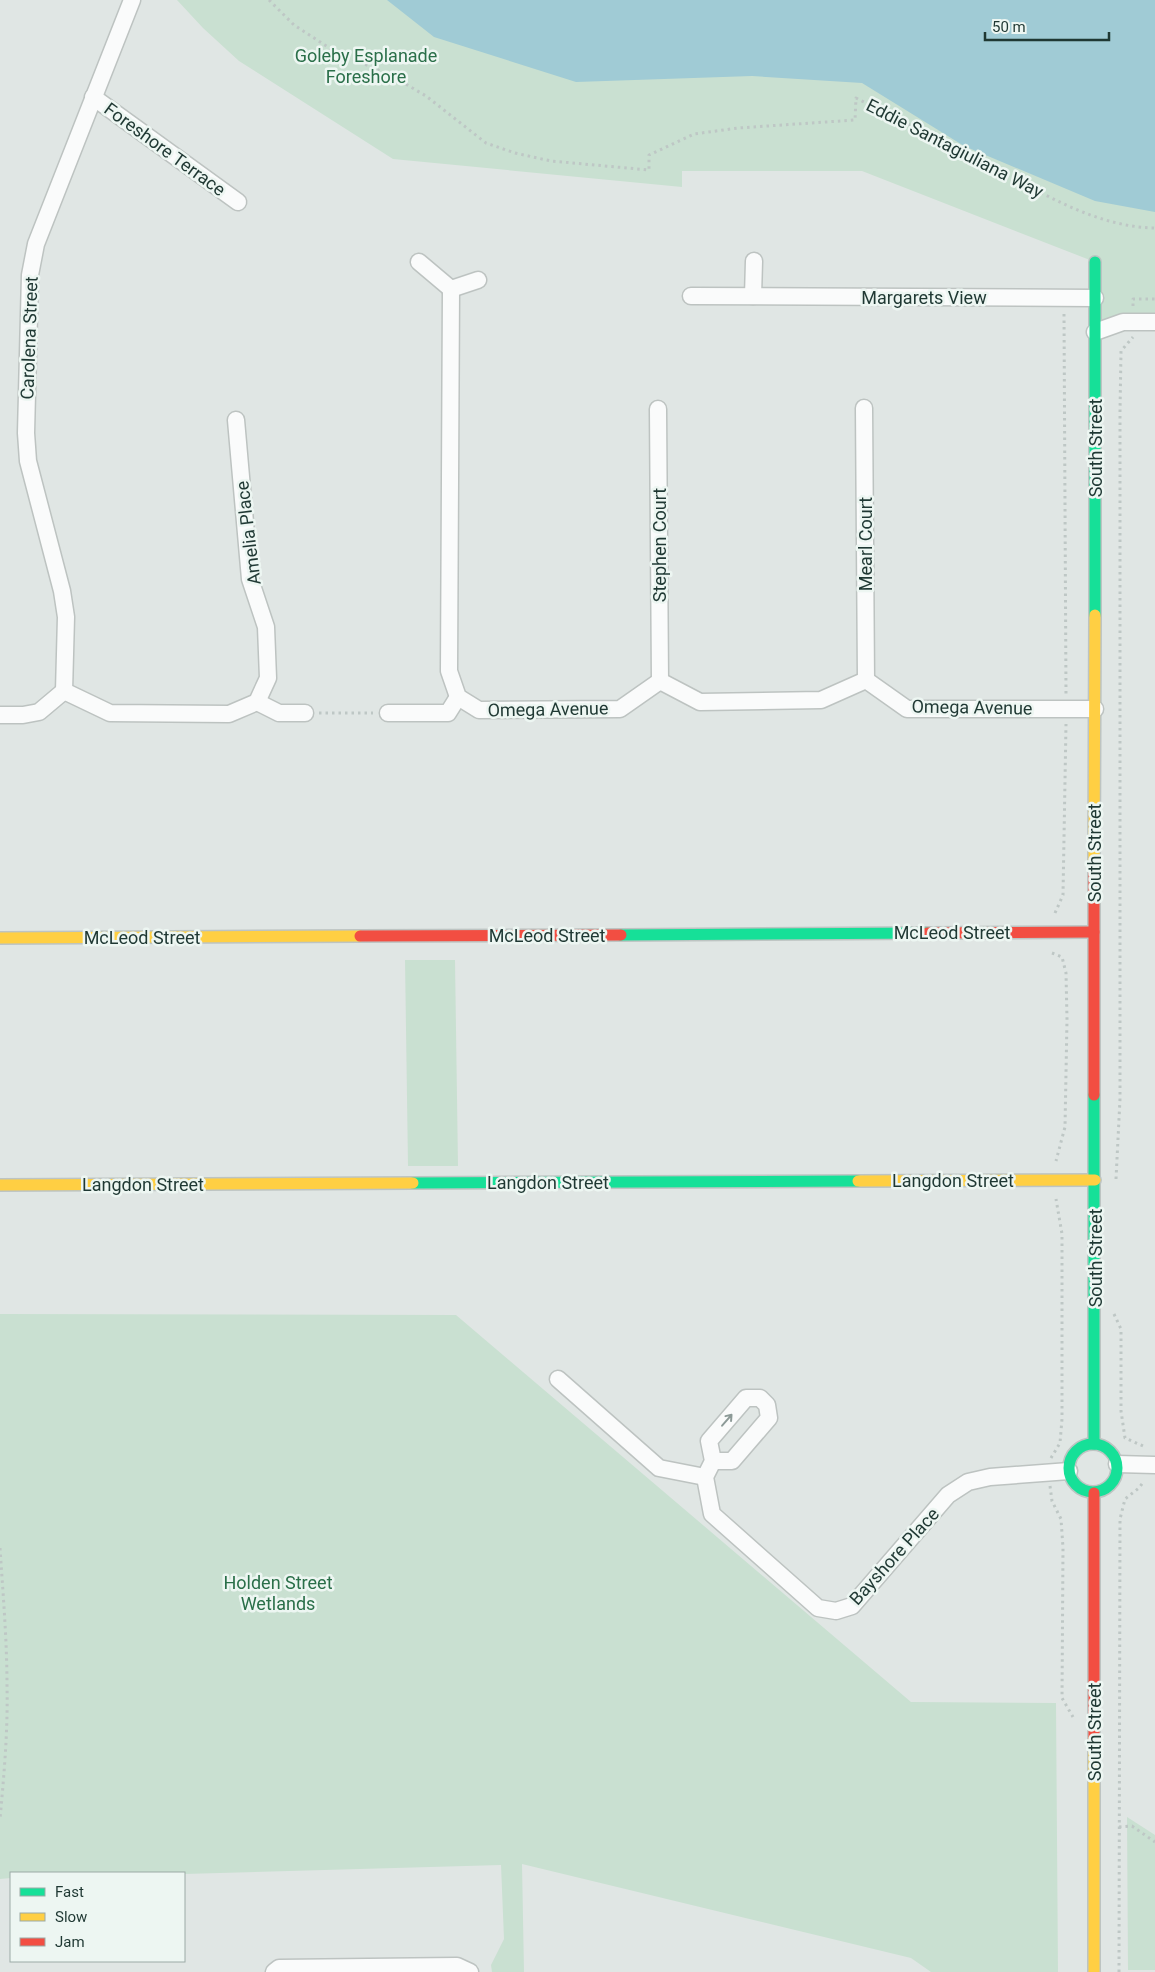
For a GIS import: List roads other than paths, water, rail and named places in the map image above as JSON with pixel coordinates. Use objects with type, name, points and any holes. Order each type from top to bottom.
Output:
[{"type":"street","name":"Carolena Street","points":[[64,691],[66,617],[62,591],[28,461],[26,433],[30,274],[36,244],[132,0]]},
{"type":"street","name":"Foreshore Terrace","points":[[93,97],[238,202]]},
{"type":"street","points":[[753,296],[754,261]]},
{"type":"street","points":[[388,713],[448,713],[458,698],[449,671],[451,289],[420,262]]},
{"type":"street","name":"South Street","points":[[1094,1444],[1095,262]]},
{"type":"street","points":[[451,289],[478,280]]},
{"type":"street","name":"Margarets View","points":[[691,296],[1095,298]]},
{"type":"street","points":[[1095,332],[1123,322],[1155,322]]},
{"type":"street","name":"Mearl Court","points":[[864,408],[866,680]]},
{"type":"street","name":"Stephen Court","points":[[658,409],[660,681]]},
{"type":"street","name":"Amelia Place","points":[[236,420],[250,579],[266,627],[268,678],[257,702]]},
{"type":"street","points":[[660,681],[700,702],[821,700],[866,680]]},
{"type":"street","name":"Omega Avenue","points":[[866,680],[907,709],[1094,709]]},
{"type":"street","name":"Omega Avenue","points":[[458,698],[479,710],[620,708],[660,681]]},
{"type":"street","points":[[0,715],[23,715],[39,712],[64,691],[110,713],[229,714],[257,702],[279,713],[305,713]]},
{"type":"street","name":"McLeod Street","points":[[0,938],[1094,932]]},
{"type":"street","name":"Langdon Street","points":[[0,1185],[1095,1180]]},
{"type":"street","points":[[558,1379],[659,1468],[705,1477],[713,1461]]},
{"type":"street","points":[[1094,1444],[1103,1446],[1110,1451],[1117,1464],[1117,1473],[1112,1483],[1106,1489],[1086,1492],[1078,1488],[1072,1481],[1069,1471],[1073,1455],[1078,1449],[1094,1444]]},
{"type":"street","points":[[1117,1464],[1149,1464]]},
{"type":"street","name":"Bayshore Place","points":[[705,1477],[712,1514],[818,1608],[836,1611],[852,1606],[948,1495],[968,1482],[990,1477],[1069,1471]]},
{"type":"street","name":"South Street","points":[[1094,1492],[1094,1972]]},
{"type":"street","points":[[274,1972],[279,1968],[457,1966],[470,1972]]},
{"type":"water","points":[[387,0],[1155,0],[1155,212],[1095,201],[964,146],[862,83],[752,76],[576,82],[434,37]]},
{"type":"park label","name":"Goleby Esplanade Foreshore","points":[[366,65]]},
{"type":"park label","name":"Holden Street Wetlands","points":[[278,1592]]}]
